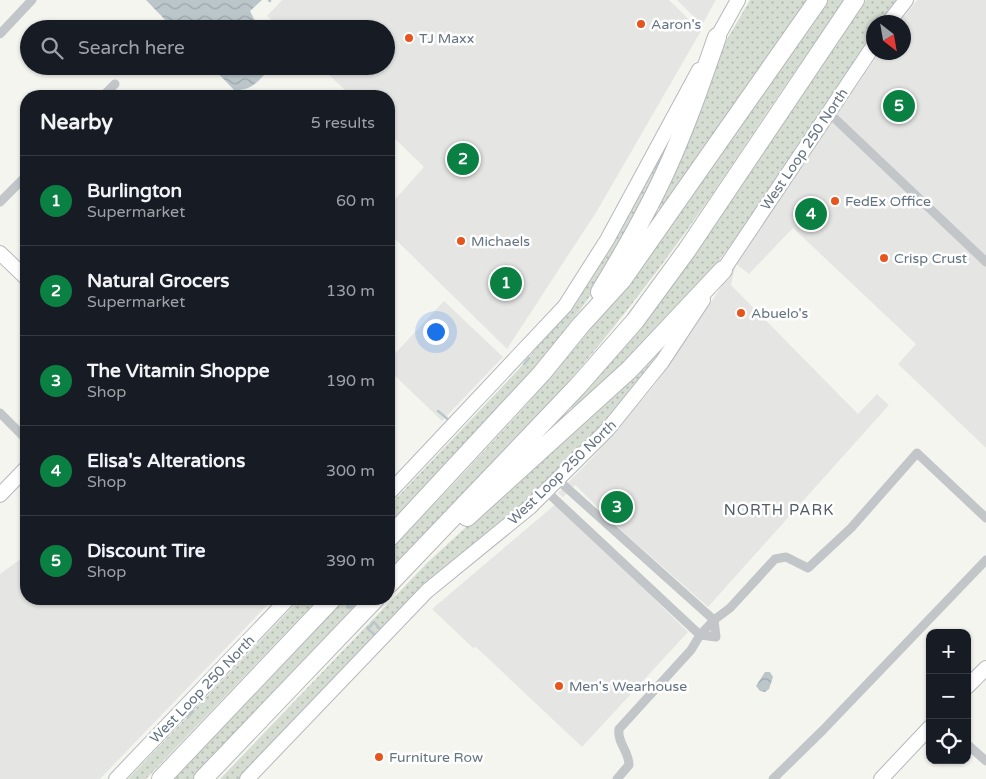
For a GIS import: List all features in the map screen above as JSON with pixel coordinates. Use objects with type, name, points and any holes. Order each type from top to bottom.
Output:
[{"type":"highway","points":[[395,532],[542,373],[581,325],[622,280],[818,0]]},
{"type":"highway","points":[[395,578],[577,387],[635,321],[687,250],[855,0]]},
{"type":"highway","points":[[581,325],[634,236],[664,174],[696,96],[717,37]]},
{"type":"highway","points":[[395,579],[442,540],[629,370],[723,270]]},
{"type":"highway","points":[[161,779],[326,605]]},
{"type":"highway","points":[[203,779],[369,605]]},
{"type":"main road","points":[[395,487],[565,306],[607,240],[738,0]]},
{"type":"main road","points":[[894,15],[906,0]]},
{"type":"main road","name":"West Loop 250 North","points":[[247,779],[427,591],[530,507],[608,429],[662,362],[866,57]]},
{"type":"main road","points":[[0,253],[20,272]]},
{"type":"main road","points":[[0,495],[20,474]]},
{"type":"main road","name":"West Loop 250 North","points":[[116,779],[282,605]]},
{"type":"main road","points":[[971,683],[986,668]]},
{"type":"main road","points":[[880,779],[926,731]]},
{"type":"street","points":[[0,34],[32,0]]},
{"type":"street","points":[[109,90],[115,84]]},
{"type":"street","points":[[828,112],[986,262]]},
{"type":"street","points":[[0,202],[20,182]]},
{"type":"street","points":[[0,414],[20,433]]},
{"type":"street","points":[[617,779],[630,765],[618,738],[618,729],[690,650],[714,620],[730,608],[775,560],[786,556],[808,568],[851,528],[917,453],[986,518]]},
{"type":"street","points":[[546,491],[700,636],[716,637],[714,620],[558,480]]},
{"type":"street","points":[[773,779],[823,730],[986,560]]},
{"type":"street","points":[[971,748],[986,761]]},
{"type":"shaded area","points":[[282,0],[669,0],[701,31],[597,211],[507,349],[395,239],[395,199],[424,167],[395,139],[395,90],[345,90],[329,75],[395,75],[395,20],[271,20],[267,16]]},
{"type":"shaded area","points":[[677,0],[716,0],[702,25]]},
{"type":"shaded area","points":[[750,0],[807,0],[661,210],[655,205],[719,53]]},
{"type":"shaded area","points":[[826,0],[846,0],[793,73],[709,199],[612,329],[559,393],[395,569],[395,546],[521,411],[572,352],[626,283]]},
{"type":"shaded area","points":[[866,0],[898,0],[887,15],[866,15],[866,45],[748,221],[718,262],[695,290],[576,413],[571,407],[590,385]]},
{"type":"shaded area","points":[[917,0],[986,0],[986,448],[898,364],[916,344],[793,228],[749,274],[736,264],[874,60],[911,60],[911,15],[905,15]]},
{"type":"shaded area","points":[[677,126],[666,160],[593,292],[546,354],[521,383],[395,519],[395,500],[518,370],[567,311],[599,265]]},
{"type":"shaded area","points":[[736,264],[731,285],[858,414],[877,394],[889,405],[708,607],[621,530],[575,485],[563,497],[558,493],[592,458],[654,386]]},
{"type":"shaded area","points":[[444,301],[503,357],[442,421],[395,376],[395,354]]},
{"type":"shaded area","points":[[677,327],[663,351],[588,444],[273,743],[239,779],[220,779],[387,605],[395,605],[395,596],[427,563],[515,482]]},
{"type":"shaded area","points":[[557,503],[688,632],[582,747],[476,647],[473,648],[432,609]]},
{"type":"shaded area","points":[[20,559],[20,605],[267,605],[100,779],[0,779],[0,574]]},
{"type":"shaded area","points":[[294,605],[312,605],[146,779],[128,779]]},
{"type":"shaded area","points":[[338,605],[360,605],[194,779],[172,779]]},
{"type":"water","points":[[146,0],[262,0],[250,11],[255,20],[165,20]]},
{"type":"water","points":[[220,75],[264,75],[251,86],[241,90],[234,90]]},
{"type":"water","points":[[765,672],[770,672],[773,677],[769,689],[765,692],[760,691],[756,686]]},
{"type":"waterway","points":[[654,169],[658,162]]},
{"type":"waterway","points":[[524,364],[529,358]]},
{"type":"waterway","points":[[438,411],[450,421]]},
{"type":"waterway","points":[[347,605],[350,608],[353,605]]},
{"type":"waterway","points":[[374,622],[381,630],[376,636],[368,629],[374,622]]},
{"type":"waterway","points":[[188,717],[193,711]]},
{"type":"place","name":"Aaron's","points":[[641,24]]},
{"type":"place","name":"TJ Maxx","points":[[409,38]]},
{"type":"place","name":"Discount Tire","points":[[899,106]]},
{"type":"place","name":"Natural Grocers","points":[[463,159]]},
{"type":"place","name":"FedEx Office","points":[[835,201]]},
{"type":"place","name":"Elisa's Alterations","points":[[811,214]]},
{"type":"place","name":"Michaels","points":[[461,241]]},
{"type":"place","name":"Crisp Crust","points":[[884,258]]},
{"type":"place","name":"Burlington","points":[[506,283]]},
{"type":"place","name":"Abuelo's","points":[[741,313]]},
{"type":"place","name":"The Vitamin Shoppe","points":[[617,507]]},
{"type":"place","name":"Men's Wearhouse","points":[[559,686]]},
{"type":"place","name":"Furniture Row","points":[[379,757]]},
{"type":"district","name":"NORTH PARK","points":[[779,510]]}]
